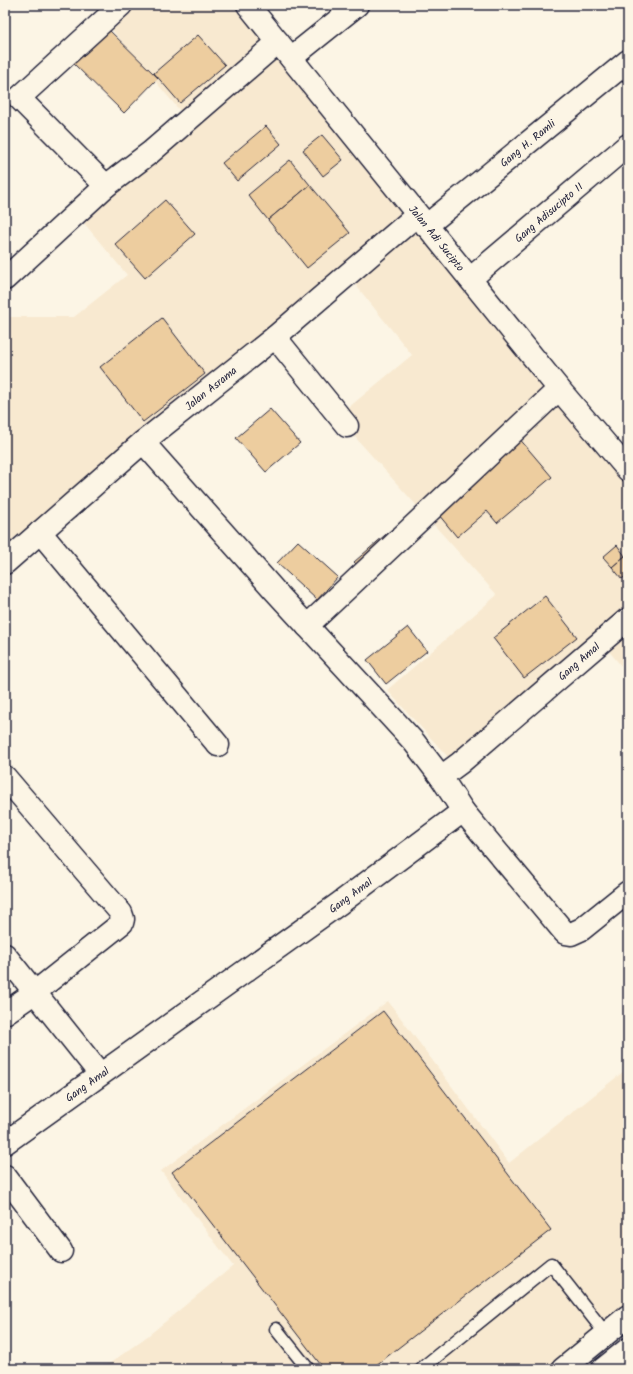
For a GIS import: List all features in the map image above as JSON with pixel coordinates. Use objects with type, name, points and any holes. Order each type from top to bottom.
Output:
[{"type":"street","points":[[106,186],[19,98],[121,5]]},
{"type":"street","name":"Jalan Adi Sucipto","points":[[248,5],[559,389],[628,470]]},
{"type":"street","points":[[5,279],[106,186],[284,50],[357,5]]},
{"type":"street","name":"Gang H. Ramli","points":[[422,220],[628,61]]},
{"type":"street","name":"Gang Adisucipto II","points":[[470,279],[628,145]]},
{"type":"street","name":"Jalan Asrama","points":[[5,563],[143,442],[422,220]]},
{"type":"street","points":[[275,337],[347,426]]},
{"type":"street","points":[[307,626],[559,389]]},
{"type":"street","points":[[143,442],[307,626],[414,742],[441,777],[463,811],[565,933],[571,934],[582,929],[628,892]]},
{"type":"street","points":[[40,532],[218,745]]},
{"type":"street","name":"Gang Amal","points":[[441,777],[460,763],[628,619]]},
{"type":"street","points":[[5,777],[121,912],[123,919],[122,923],[5,1013]]},
{"type":"street","name":"Gang Amal","points":[[5,1143],[333,908],[463,811]]},
{"type":"street","points":[[5,955],[100,1074]]},
{"type":"street","points":[[5,1176],[61,1251]]},
{"type":"street","points":[[563,1369],[628,1316]]},
{"type":"street","points":[[603,1369],[628,1349]]},
{"type":"lane","points":[[421,1369],[551,1264],[606,1334]]},
{"type":"lane","points":[[276,1329],[308,1369]]},
{"type":"shaded area","points":[[119,5],[233,5],[628,482],[628,674],[597,637],[448,757],[387,690],[497,595],[337,417],[412,355],[342,268],[5,546],[5,317],[74,317],[127,275],[79,217],[192,125],[103,19]]},
{"type":"shaded area","points":[[388,1001],[509,1163],[628,1068],[628,1303],[547,1369],[102,1369],[149,1335],[233,1266],[161,1171]]},
{"type":"building","points":[[105,26],[158,78],[124,113],[71,61]]},
{"type":"building","points":[[198,35],[225,65],[180,103],[154,73]]},
{"type":"building","points":[[266,126],[281,144],[237,181],[222,163]]},
{"type":"building","points":[[322,135],[343,160],[323,176],[303,150]]},
{"type":"building","points":[[290,160],[310,185],[268,220],[248,195]]},
{"type":"building","points":[[310,185],[350,233],[307,268],[268,220]]},
{"type":"building","points":[[165,200],[195,234],[145,278],[115,244]]},
{"type":"building","points":[[162,318],[205,374],[143,422],[100,367]]},
{"type":"building","points":[[270,409],[300,443],[266,472],[236,438]]},
{"type":"building","points":[[518,437],[552,477],[497,523],[487,511],[457,537],[434,509]]},
{"type":"building","points":[[392,529],[396,534],[358,566],[354,562]]},
{"type":"building","points":[[298,541],[338,577],[317,600],[277,563]]},
{"type":"building","points":[[617,545],[625,556],[612,567],[603,557]]},
{"type":"building","points":[[625,556],[628,559],[628,574],[622,579],[612,567]]},
{"type":"building","points":[[545,596],[577,637],[524,678],[493,638]]},
{"type":"building","points":[[408,627],[427,651],[386,684],[367,660]]},
{"type":"building","points":[[383,1011],[551,1230],[371,1369],[324,1369],[172,1172]]}]
